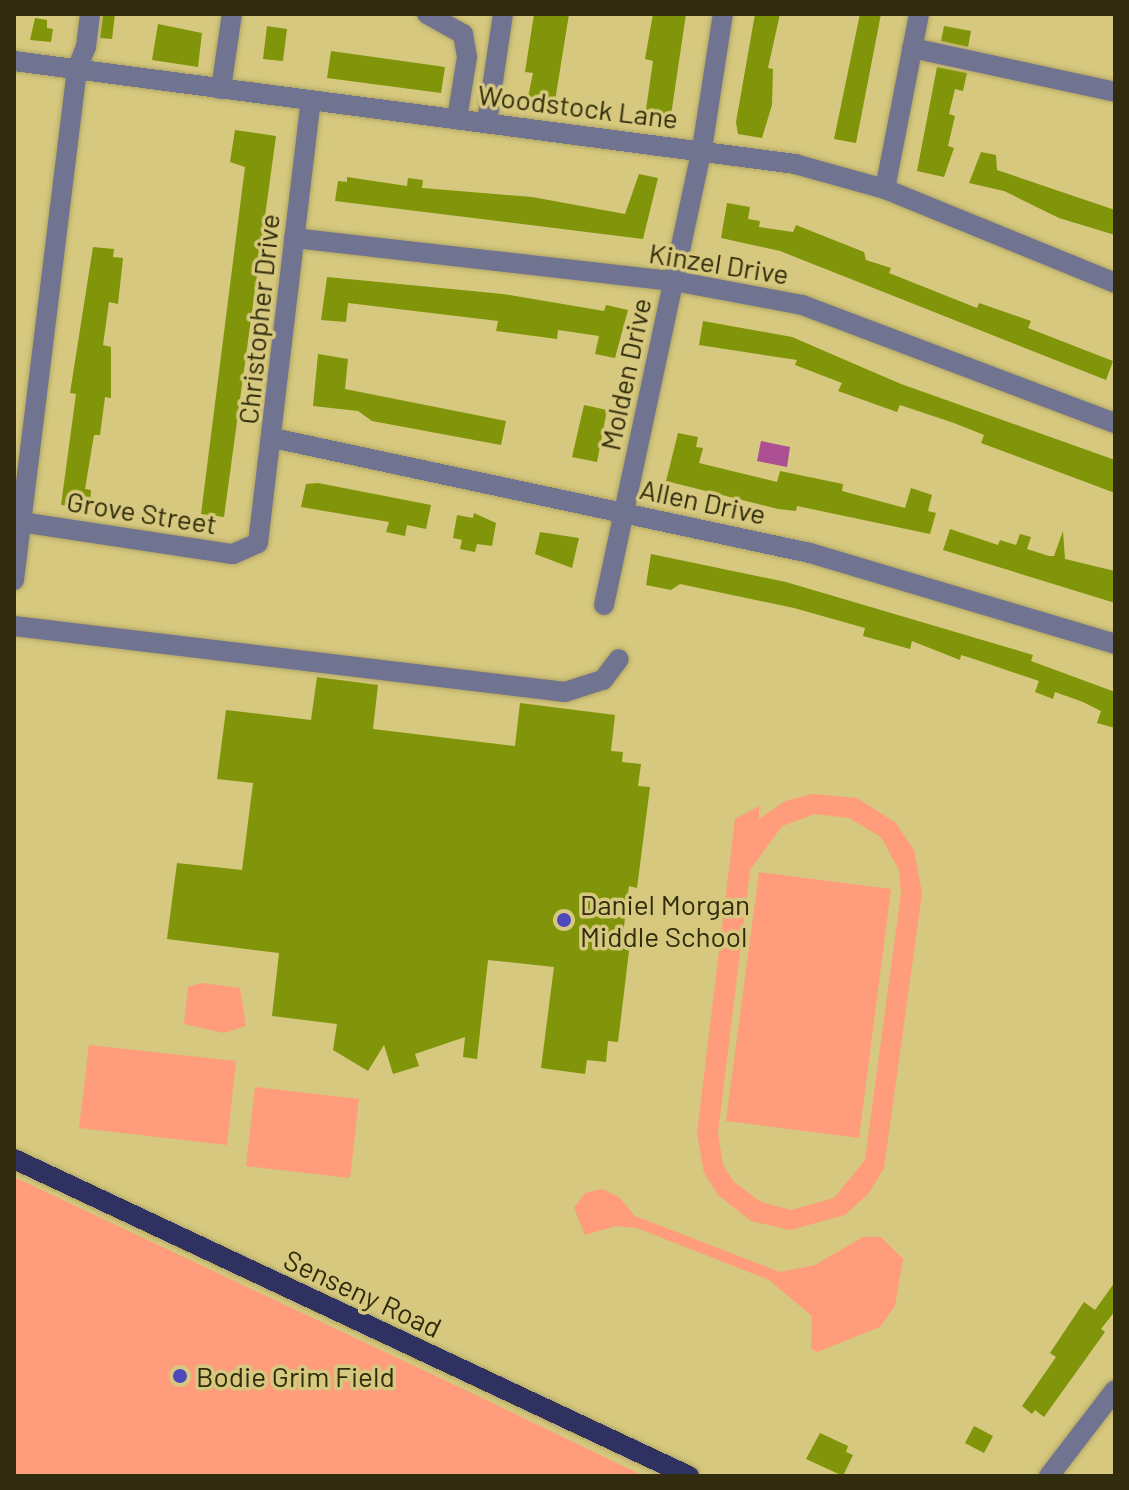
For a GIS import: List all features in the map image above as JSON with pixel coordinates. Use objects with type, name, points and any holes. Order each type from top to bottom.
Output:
[{"type":"main road","name":"Senseny Road","points":[[14,1159],[689,1476]]},
{"type":"street","points":[[14,580],[18,521],[77,69],[86,47],[90,14]]},
{"type":"street","points":[[221,89],[232,14]]},
{"type":"street","points":[[427,14],[463,34],[467,57],[457,119]]},
{"type":"street","points":[[487,122],[503,14]]},
{"type":"street","name":"Molden Drive","points":[[604,605],[702,149],[723,14]]},
{"type":"street","points":[[885,189],[919,14]]},
{"type":"street","points":[[912,48],[1115,92]]},
{"type":"street","name":"Woodstock Lane","points":[[14,61],[702,149],[795,164],[885,189],[1115,283]]},
{"type":"street","name":"Christopher Drive","points":[[258,543],[273,438],[311,100]]},
{"type":"street","name":"Kinzel Drive","points":[[294,238],[674,281],[832,314],[1115,423]]},
{"type":"street","name":"Allen Drive","points":[[273,438],[810,553],[1115,644]]},
{"type":"street","name":"Grove Street","points":[[18,521],[233,554],[258,543]]},
{"type":"street","points":[[14,626],[565,692],[603,680],[619,659]]},
{"type":"street","points":[[1049,1476],[1115,1390]]},
{"type":"shaded area","points":[[761,441],[790,447],[787,467],[757,461]]},
{"type":"shaded area","points":[[812,794],[857,798],[896,823],[914,850],[922,894],[884,1168],[869,1193],[845,1215],[790,1230],[751,1221],[718,1195],[704,1173],[697,1133],[735,819],[759,806],[759,819],[785,801]],"holes":[[[815,814],[849,818],[881,837],[899,870],[901,893],[865,1160],[834,1198],[791,1210],[761,1202],[734,1182],[723,1165],[718,1133],[750,870],[782,826]]]},
{"type":"shaded area","points":[[759,872],[891,889],[859,1138],[726,1121]]},
{"type":"shaded area","points":[[202,983],[240,988],[246,1026],[224,1033],[184,1024],[188,987]]},
{"type":"shaded area","points":[[89,1045],[236,1061],[227,1145],[79,1128]]},
{"type":"shaded area","points":[[255,1087],[359,1099],[350,1178],[246,1166]]},
{"type":"shaded area","points":[[14,1177],[478,1396],[644,1476],[14,1476]]},
{"type":"shaded area","points":[[602,1189],[619,1197],[635,1216],[780,1272],[815,1265],[863,1237],[881,1237],[903,1259],[895,1306],[880,1327],[817,1352],[811,1349],[812,1316],[769,1280],[637,1228],[616,1226],[585,1235],[574,1208],[585,1193]]},
{"type":"building","points":[[103,14],[115,14],[112,39],[100,38]]},
{"type":"building","points":[[534,14],[569,14],[555,101],[528,97],[533,73],[525,72]]},
{"type":"building","points":[[653,14],[686,14],[670,122],[661,121],[660,125],[644,123],[653,61],[645,59]]},
{"type":"building","points":[[755,14],[780,14],[768,68],[773,69],[772,105],[762,138],[738,134],[736,122]]},
{"type":"building","points":[[860,14],[881,14],[856,143],[834,139]]},
{"type":"building","points":[[35,18],[47,20],[47,28],[53,29],[51,42],[30,40]]},
{"type":"building","points":[[158,24],[202,33],[198,67],[152,60]]},
{"type":"building","points":[[267,26],[287,29],[283,61],[263,59]]},
{"type":"building","points":[[944,26],[971,31],[968,47],[941,41]]},
{"type":"building","points":[[331,51],[445,67],[441,93],[327,78]]},
{"type":"building","points":[[937,67],[967,73],[963,91],[955,89],[949,114],[955,116],[948,146],[954,148],[944,177],[917,171]]},
{"type":"building","points":[[235,130],[276,136],[224,517],[201,514],[245,167],[230,162]]},
{"type":"building","points":[[981,152],[996,155],[997,170],[1115,210],[1115,235],[1059,218],[1004,191],[969,183]]},
{"type":"building","points":[[639,174],[658,178],[643,239],[335,201],[338,181],[347,182],[347,177],[407,186],[408,178],[423,180],[422,188],[532,197],[625,214]]},
{"type":"building","points":[[727,203],[750,207],[748,219],[760,221],[759,227],[793,232],[796,225],[864,252],[866,260],[891,268],[889,273],[977,308],[979,303],[1031,321],[1028,328],[1113,361],[1106,380],[780,251],[721,238]]},
{"type":"building","points":[[93,247],[114,249],[113,257],[123,258],[118,304],[109,302],[103,345],[111,347],[111,398],[105,397],[100,435],[94,435],[85,489],[91,490],[90,505],[82,507],[61,505],[76,394],[70,393]]},
{"type":"building","points":[[327,277],[503,294],[604,311],[606,305],[628,310],[615,358],[595,354],[599,336],[558,330],[557,339],[496,331],[498,321],[348,303],[346,322],[321,320]]},
{"type":"building","points":[[703,321],[792,337],[901,384],[1115,460],[1115,493],[981,443],[984,435],[954,423],[900,405],[897,412],[838,391],[842,383],[795,365],[797,360],[699,345]]},
{"type":"building","points":[[318,354],[348,359],[345,389],[506,421],[501,445],[372,421],[358,411],[313,406]]},
{"type":"building","points":[[584,405],[607,410],[597,462],[572,457]]},
{"type":"building","points":[[678,433],[698,437],[696,447],[703,448],[699,463],[777,482],[780,471],[843,484],[842,491],[905,508],[911,488],[932,495],[928,511],[936,513],[930,534],[797,506],[796,511],[778,509],[666,481]]},
{"type":"building","points":[[318,483],[431,505],[426,529],[407,525],[405,536],[386,532],[389,522],[301,507],[306,484]]},
{"type":"building","points":[[474,513],[496,523],[492,546],[477,544],[475,552],[460,549],[462,540],[453,538],[457,515],[473,518]]},
{"type":"building","points":[[950,529],[998,545],[1000,540],[1016,545],[1020,534],[1031,537],[1027,549],[1049,556],[1054,556],[1063,531],[1065,559],[1115,571],[1115,603],[943,550]]},
{"type":"building","points":[[540,532],[579,538],[572,568],[535,554]]},
{"type":"building","points":[[651,554],[786,582],[1033,655],[1031,661],[1115,692],[1115,728],[1097,723],[1101,711],[1083,702],[1055,692],[1053,699],[1035,692],[1039,681],[961,655],[960,660],[912,641],[910,649],[863,636],[865,628],[794,608],[680,584],[671,590],[646,585]]},
{"type":"building","points":[[317,677],[378,685],[373,729],[515,746],[520,703],[615,715],[611,751],[623,752],[622,762],[641,764],[638,786],[650,787],[637,888],[629,886],[622,942],[630,943],[618,1042],[608,1041],[606,1062],[587,1060],[585,1074],[541,1068],[554,967],[488,960],[477,1059],[463,1057],[465,1037],[415,1054],[419,1066],[393,1074],[384,1045],[368,1071],[333,1050],[337,1024],[272,1016],[279,953],[167,939],[177,863],[242,870],[253,783],[217,779],[226,710],[311,720]]},
{"type":"building","points":[[1115,1282],[1115,1311],[1101,1329],[1105,1332],[1044,1417],[1035,1410],[1032,1414],[1022,1406],[1056,1357],[1050,1353],[1084,1302],[1095,1310]]},
{"type":"building","points":[[974,1426],[993,1436],[984,1453],[965,1443]]},
{"type":"building","points":[[820,1433],[848,1446],[846,1452],[853,1455],[843,1476],[806,1459]]},
{"type":"place","name":"Daniel Morgan Middle School","points":[[564,920]]},
{"type":"place","name":"Bodie Grim Field","points":[[180,1376]]}]
